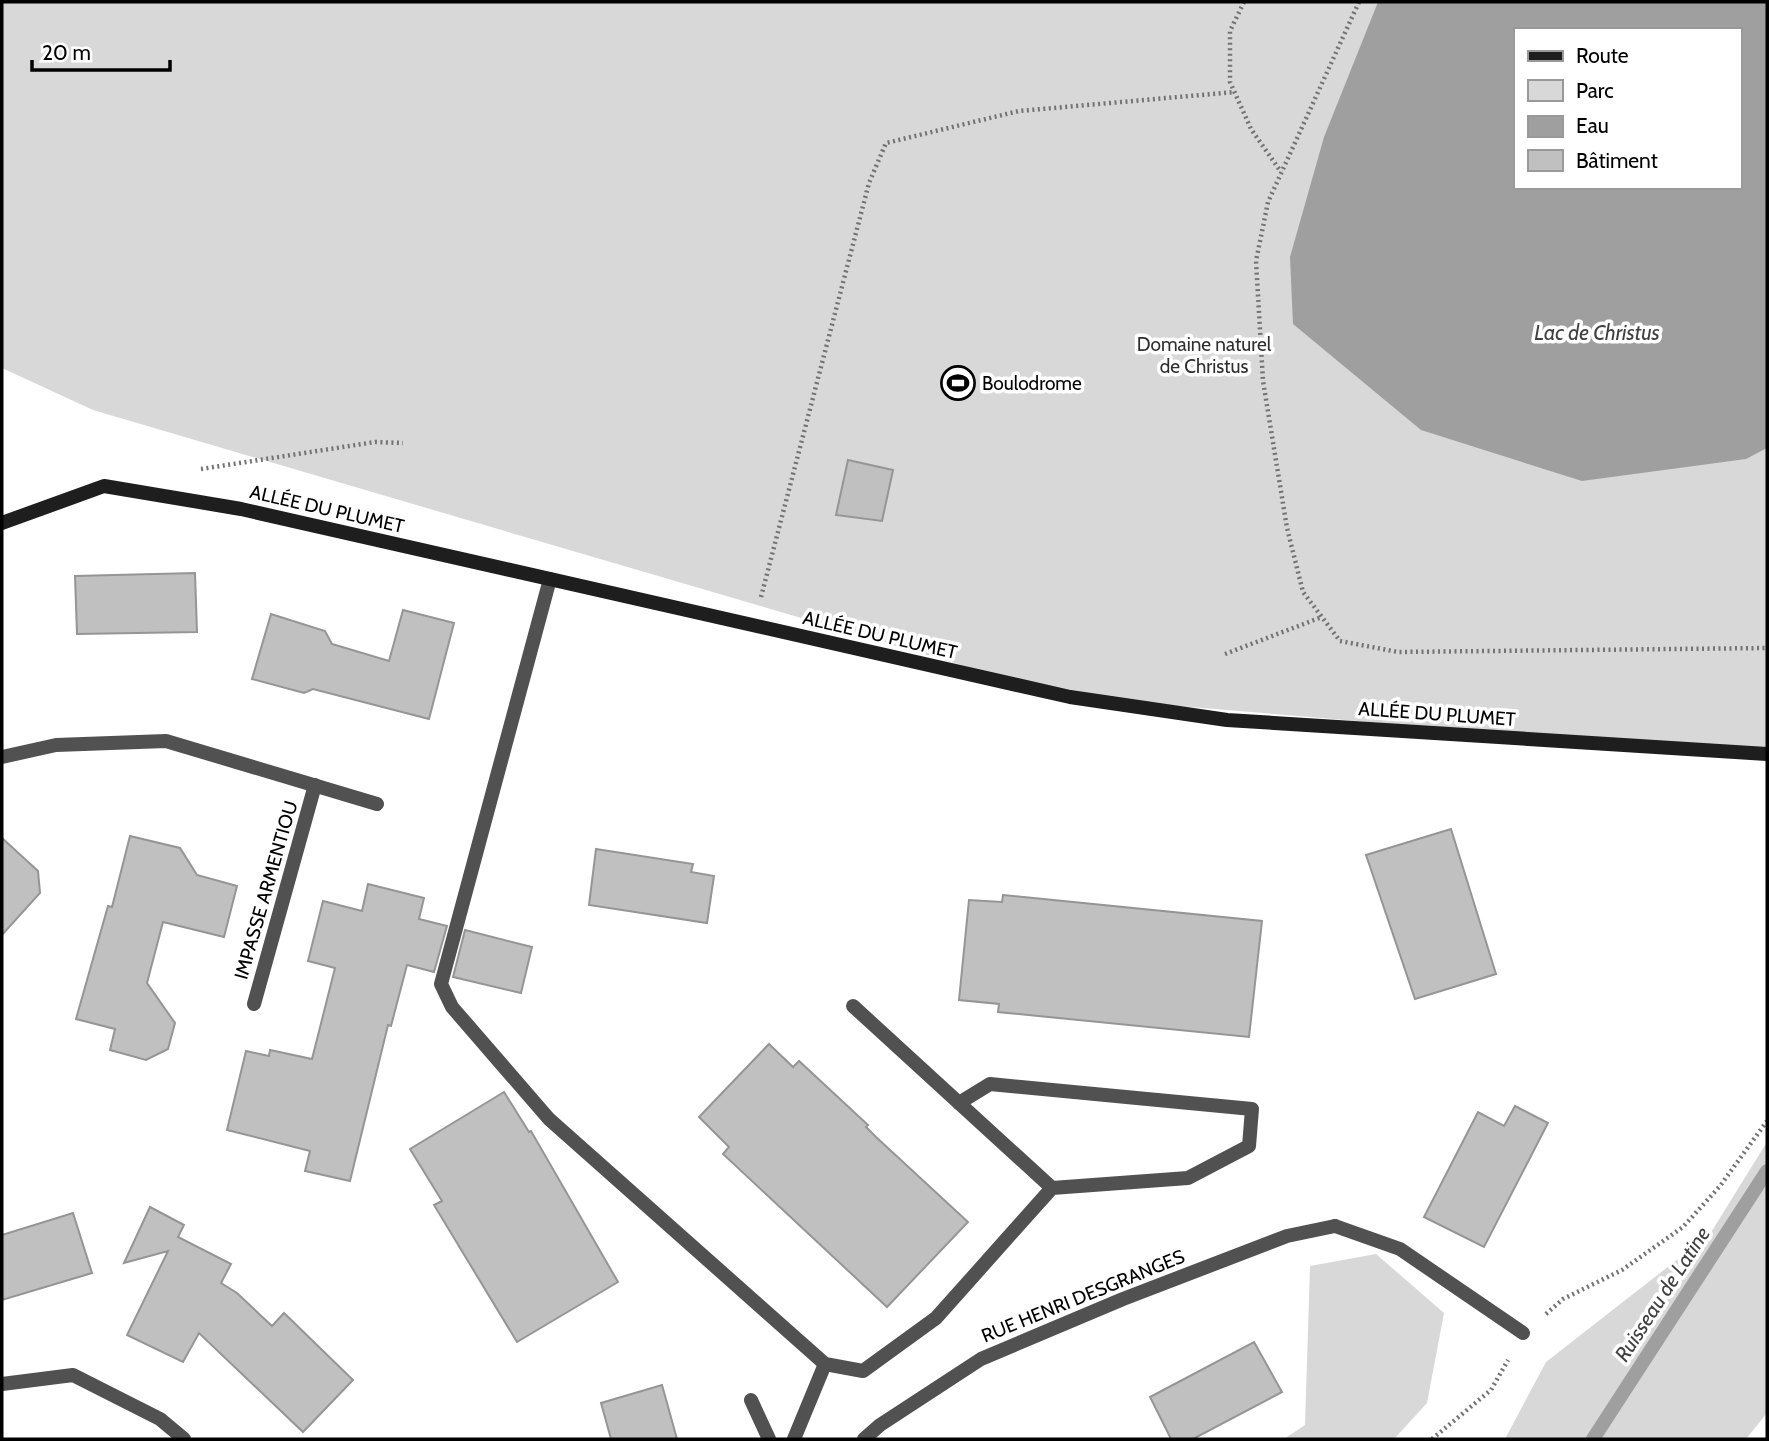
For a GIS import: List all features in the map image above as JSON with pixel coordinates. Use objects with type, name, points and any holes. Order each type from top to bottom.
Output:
[{"type":"street","name":"ALLÉE DU PLUMET","points":[[2,523],[104,486],[241,509],[1070,697],[1227,720],[1767,754]]},
{"type":"street","points":[[551,579],[441,984],[452,1007],[549,1119],[825,1364],[863,1371],[936,1318],[1052,1188],[1188,1178],[1249,1146],[1252,1109],[990,1084],[959,1103]]},
{"type":"street","name":"IMPASSE ARMENTIOU","points":[[2,757],[57,745],[166,741],[377,804]]},
{"type":"street","name":"IMPASSE ARMENTIOU","points":[[254,1004],[315,785]]},
{"type":"street","points":[[853,1006],[1052,1188]]},
{"type":"street","name":"RUE HENRI DESGRANGES","points":[[864,1439],[880,1425],[981,1359],[1123,1299],[1287,1236],[1335,1226],[1400,1249],[1523,1333]]},
{"type":"street","points":[[794,1439],[825,1364]]},
{"type":"street","points":[[2,1384],[73,1375],[160,1419],[184,1439]]},
{"type":"street","points":[[751,1400],[769,1439]]},
{"type":"path","points":[[1244,2],[1230,31],[1230,82],[1251,129],[1281,173]]},
{"type":"path","points":[[1359,2],[1268,202],[1256,261],[1263,381],[1290,541],[1303,593],[1340,641],[1398,652],[1767,648]]},
{"type":"path","points":[[754,625],[870,183],[886,143],[1019,111],[1235,92]]},
{"type":"path","points":[[196,470],[375,442],[403,443]]},
{"type":"path","points":[[1225,654],[1322,617]]},
{"type":"path","points":[[1432,1439],[1491,1390],[1523,1333],[1563,1299],[1622,1270],[1683,1227],[1720,1186],[1767,1121]]},
{"type":"green space","name":"Domaine naturel de Christus","points":[[2,2],[1767,2],[1767,755],[1070,697],[93,410],[2,368]]},
{"type":"green space","points":[[1767,1142],[1767,1413],[1746,1439],[1505,1439],[1546,1362],[1710,1234]]},
{"type":"green space","points":[[1376,1254],[1444,1313],[1427,1403],[1394,1439],[1284,1439],[1305,1425],[1310,1266]]},
{"type":"water","name":"Lac de Christus","points":[[1378,2],[1767,2],[1767,448],[1746,459],[1582,481],[1421,430],[1293,324],[1290,257],[1324,137]]},
{"type":"building","points":[[848,460],[893,470],[882,521],[836,515]]},
{"type":"building","points":[[195,573],[197,632],[77,634],[75,576]]},
{"type":"building","points":[[403,610],[454,623],[429,719],[313,689],[304,693],[252,679],[271,614],[325,631],[332,644],[389,661]]},
{"type":"building","points":[[1451,829],[1496,974],[1415,999],[1366,855]]},
{"type":"building","points":[[130,836],[180,848],[197,875],[237,886],[224,937],[163,922],[147,983],[175,1023],[168,1049],[146,1060],[110,1050],[115,1029],[76,1019],[108,906],[112,907]]},
{"type":"building","points":[[2,838],[38,871],[40,893],[2,935]]},
{"type":"building","points":[[596,849],[693,864],[691,872],[714,876],[707,923],[589,905]]},
{"type":"building","points":[[368,884],[424,898],[419,919],[447,926],[434,972],[407,965],[391,1026],[388,1025],[350,1181],[305,1171],[310,1151],[227,1130],[246,1051],[269,1056],[270,1050],[312,1059],[335,968],[308,961],[323,901],[362,911]]},
{"type":"building","points":[[1003,895],[1262,921],[1249,1037],[998,1012],[999,1004],[959,1000],[969,900],[1002,902]]},
{"type":"building","points":[[465,930],[532,947],[521,993],[453,977]]},
{"type":"building","points":[[769,1044],[793,1067],[799,1061],[968,1222],[887,1307],[723,1154],[729,1147],[699,1117]]},
{"type":"building","points":[[504,1092],[529,1132],[531,1131],[618,1282],[517,1342],[434,1205],[442,1201],[410,1149]]},
{"type":"building","points":[[1515,1106],[1548,1123],[1484,1247],[1424,1217],[1478,1112],[1504,1126]]},
{"type":"building","points":[[150,1207],[184,1225],[178,1237],[231,1264],[221,1283],[237,1293],[272,1326],[284,1313],[353,1380],[303,1432],[199,1333],[183,1362],[127,1335],[168,1251],[124,1263]]},
{"type":"building","points":[[73,1213],[92,1273],[2,1300],[2,1235]]},
{"type":"building","points":[[1254,1342],[1282,1392],[1193,1439],[1171,1439],[1150,1397]]},
{"type":"building","points":[[662,1385],[677,1439],[611,1439],[601,1403]]},
{"type":"waterway","name":"Ruisseau de Latine","points":[[1593,1439],[1767,1171]]},
{"type":"place","name":"Boulodrome","points":[[958,383]]}]
